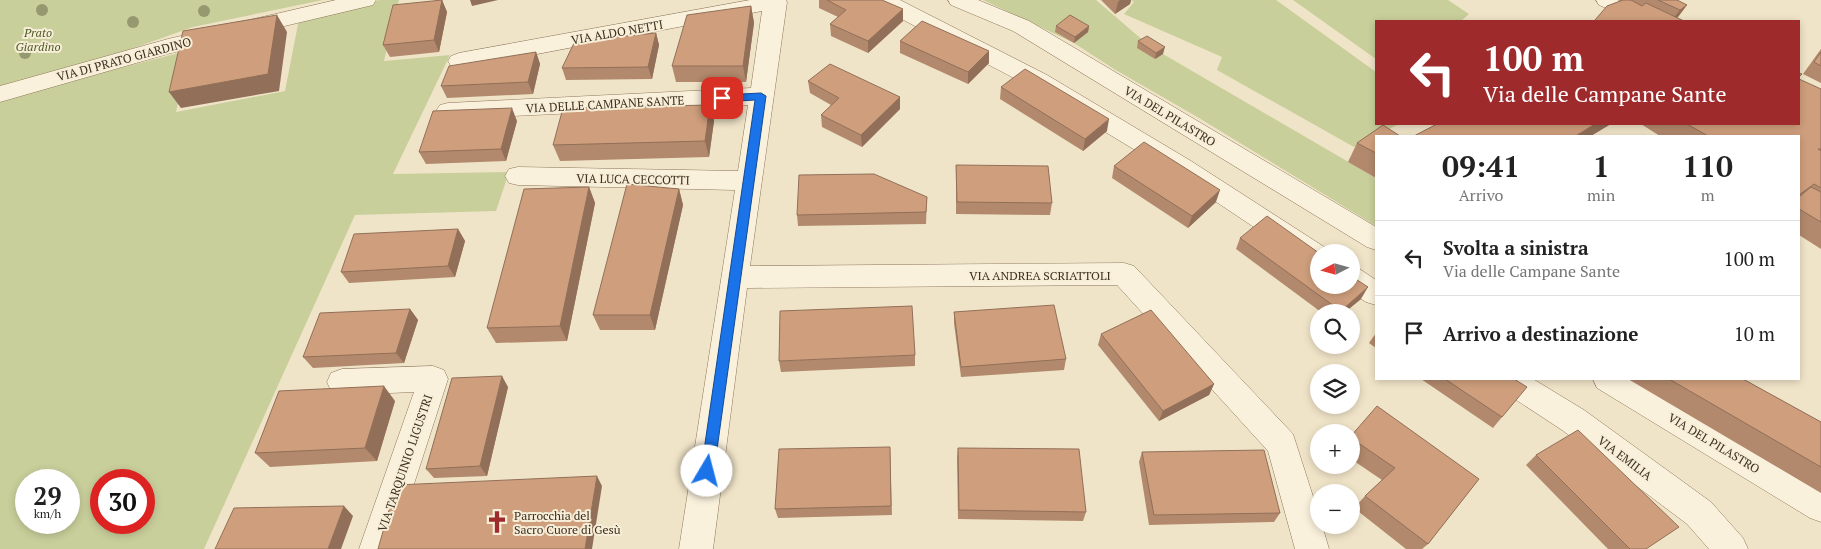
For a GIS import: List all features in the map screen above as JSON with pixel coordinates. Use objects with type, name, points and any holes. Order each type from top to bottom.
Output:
[{"type":"street","name":"VIA DI PRATO GIARDINO","points":[[0,94],[168,46],[365,0]]},
{"type":"street","points":[[883,0],[1039,80],[1182,167],[1310,251]]},
{"type":"street","name":"VIA DEL PILASTRO","points":[[959,0],[1021,26],[1375,239]]},
{"type":"street","points":[[1607,0],[1651,20]]},
{"type":"street","points":[[696,549],[775,1]]},
{"type":"street","name":"VIA ALDO NETTI","points":[[459,61],[775,1]]},
{"type":"street","name":"VIA DELLE CAMPANE SANTE","points":[[448,111],[761,96]]},
{"type":"street","name":"VIA LUCA CECCOTTI","points":[[518,176],[748,181]]},
{"type":"street","name":"VIA ANDREA SCRIATTOLI","points":[[734,277],[1124,274],[1282,444],[1312,549]]},
{"type":"street","points":[[1360,284],[1375,293]]},
{"type":"street","name":"VIA TARQUINIO LIGUSTRI","points":[[342,382],[434,379],[376,549]]},
{"type":"street","name":"VIA EMILIA","points":[[1511,380],[1573,420],[1699,513],[1731,549]]},
{"type":"street","name":"VIA DEL PILASTRO","points":[[1610,380],[1821,507]]},
{"type":"green space","name":"Prato Giardino","points":[[0,0],[323,0],[193,27],[75,69],[0,90]]},
{"type":"green space","points":[[380,0],[399,0],[384,61],[450,55],[393,174],[509,172],[496,211],[355,215],[204,549],[0,549],[0,99],[190,50],[176,112],[285,91],[299,19]]},
{"type":"green space","points":[[983,0],[1096,0],[1145,42],[1155,59],[1163,54],[1375,177],[1375,225],[1199,118],[1114,69],[1074,43]]},
{"type":"green space","points":[[1131,0],[1276,0],[1375,71],[1375,125],[1397,125],[1354,147],[1217,70],[1222,57],[1124,14],[1134,2]]},
{"type":"green space","points":[[1293,0],[1448,0],[1469,14],[1462,20],[1375,20],[1375,58]]},
{"type":"building","points":[[442,0],[434,40],[383,45],[393,5]]},
{"type":"building","points":[[827,0],[882,0],[903,9],[868,41],[830,24],[846,10]]},
{"type":"building","points":[[1623,0],[1631,0],[1642,6],[1646,3],[1682,20],[1595,20],[1607,6]]},
{"type":"building","points":[[1658,0],[1677,0],[1687,5],[1680,10]]},
{"type":"building","points":[[751,6],[743,66],[672,66],[687,15]]},
{"type":"building","points":[[277,15],[268,74],[169,92],[183,31]]},
{"type":"building","points":[[1070,15],[1089,26],[1075,37],[1056,26]]},
{"type":"building","points":[[922,21],[989,51],[968,72],[900,41]]},
{"type":"building","points":[[656,33],[648,67],[562,68],[575,41]]},
{"type":"building","points":[[1147,36],[1165,47],[1156,53],[1138,41]]},
{"type":"building","points":[[536,52],[528,82],[441,86],[449,66]]},
{"type":"building","points":[[1821,52],[1821,66],[1814,62]]},
{"type":"building","points":[[830,64],[900,97],[861,135],[821,115],[839,98],[808,81]]},
{"type":"building","points":[[1025,69],[1109,119],[1085,139],[1001,87]]},
{"type":"building","points":[[1800,79],[1821,89],[1821,149],[1818,149],[1821,151],[1821,188],[1814,184],[1800,194],[1800,135],[1706,135],[1689,125],[1800,125]]},
{"type":"building","points":[[710,105],[705,141],[553,145],[563,108]]},
{"type":"building","points":[[512,108],[501,149],[419,152],[433,111]]},
{"type":"building","points":[[1383,125],[1398,135],[1375,135],[1375,152],[1357,143]]},
{"type":"building","points":[[1435,125],[1593,125],[1577,135],[1416,135]]},
{"type":"building","points":[[1144,142],[1220,190],[1192,216],[1114,166]]},
{"type":"building","points":[[956,165],[1048,166],[1052,203],[957,202]]},
{"type":"building","points":[[874,174],[927,197],[926,212],[797,215],[799,175]]},
{"type":"building","points":[[627,184],[679,189],[650,315],[593,315]]},
{"type":"building","points":[[589,187],[560,326],[487,328],[524,189]]},
{"type":"building","points":[[1811,187],[1821,192],[1821,222],[1800,210],[1800,196]]},
{"type":"building","points":[[1267,216],[1310,247],[1310,289],[1240,238]]},
{"type":"building","points":[[458,229],[448,266],[341,272],[354,234]]},
{"type":"building","points":[[1360,282],[1368,287],[1349,304],[1331,304],[1317,294],[1360,294]]},
{"type":"building","points":[[1054,305],[1066,359],[961,367],[954,312]]},
{"type":"building","points":[[912,306],[915,355],[779,361],[780,311]]},
{"type":"building","points":[[410,309],[396,353],[303,357],[320,313]]},
{"type":"building","points":[[1151,310],[1214,384],[1163,411],[1101,334]]},
{"type":"building","points":[[502,376],[480,466],[426,469],[452,378]]},
{"type":"building","points":[[1446,380],[1516,380],[1527,387],[1502,417]]},
{"type":"building","points":[[1671,380],[1745,380],[1821,422],[1821,467]]},
{"type":"building","points":[[384,386],[365,448],[255,453],[279,391]]},
{"type":"building","points":[[1377,406],[1479,479],[1428,544],[1365,496],[1395,468],[1360,444],[1360,426]]},
{"type":"building","points":[[1578,430],[1679,527],[1646,549],[1630,549],[1536,455]]},
{"type":"building","points":[[890,447],[891,506],[775,509],[779,449]]},
{"type":"building","points":[[958,448],[1079,449],[1086,512],[959,510]]},
{"type":"building","points":[[1264,450],[1280,513],[1154,515],[1142,452]]},
{"type":"building","name":"Parrocchia del Sacro Cuore di Gesù","points":[[597,476],[585,549],[378,549],[396,485]]},
{"type":"building","points":[[344,506],[328,549],[215,549],[234,508]]},
{"type":"place","name":"Parrocchia del Sacro Cuore di Gesù","points":[[497,522]]},
{"type":"route","points":[[707,471],[761,96],[722,98]]}]
